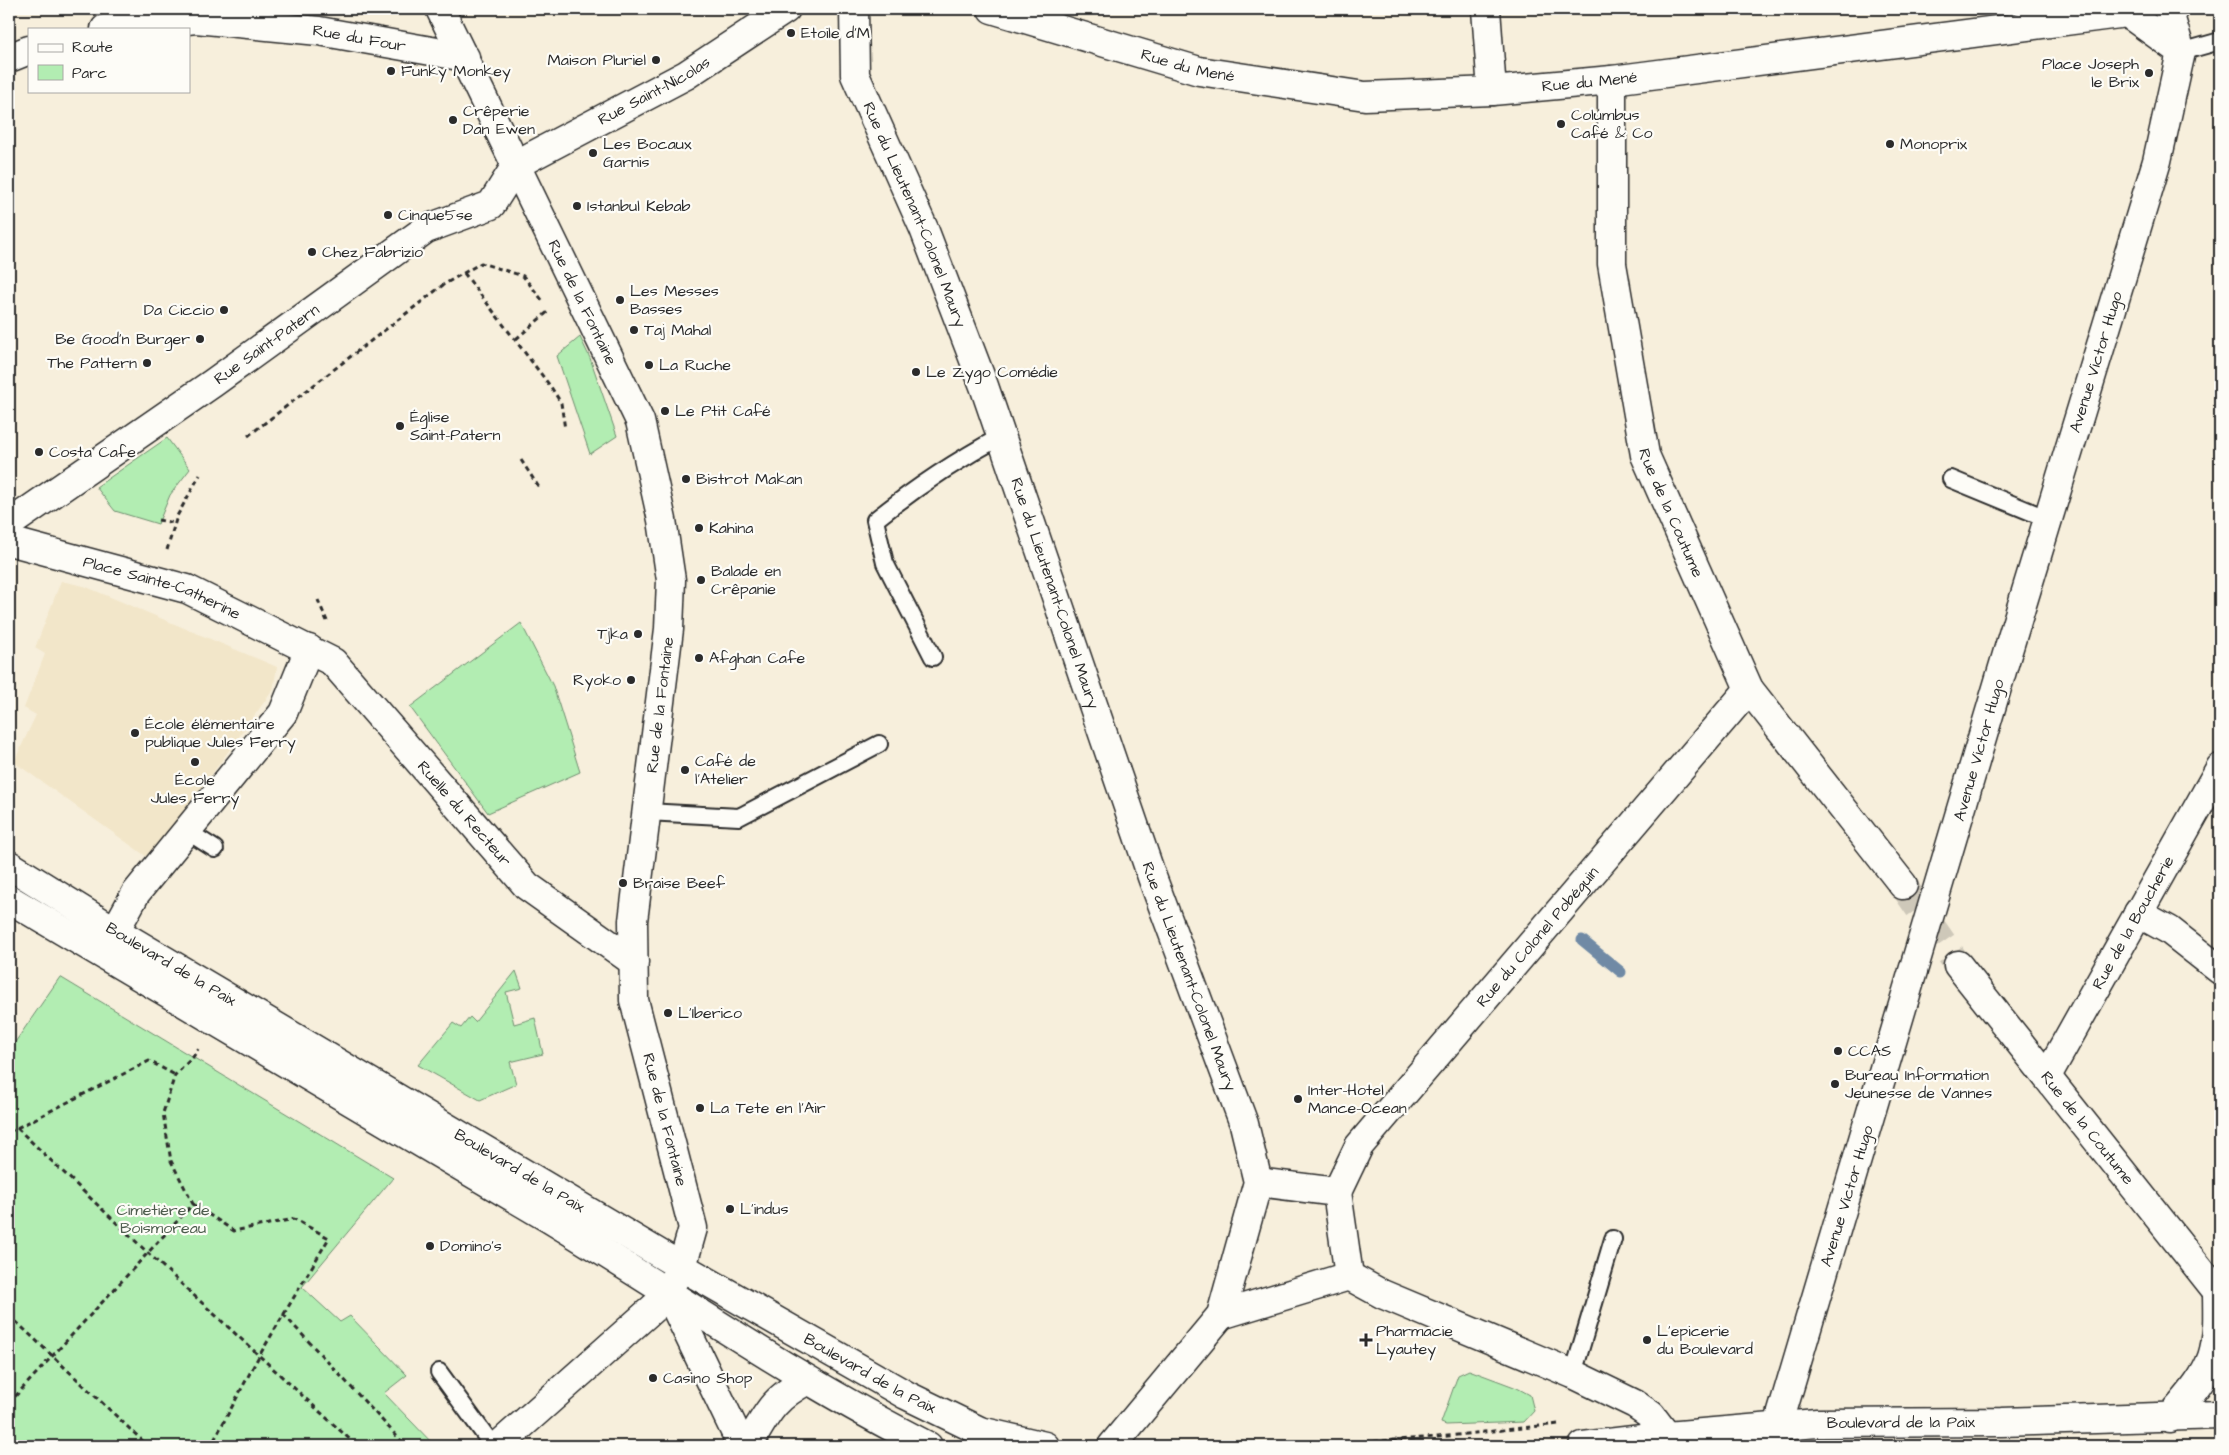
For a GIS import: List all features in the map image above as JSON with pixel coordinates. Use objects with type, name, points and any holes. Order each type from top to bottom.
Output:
[{"type":"street","name":"Rue de la Fontaine","points":[[440,9],[517,164],[640,421],[662,520],[671,580],[670,629],[633,921],[634,1000],[693,1228],[682,1267],[668,1292],[659,1303],[596,1361],[498,1446]]},
{"type":"street","name":"Rue Saint-Nicolas","points":[[517,164],[686,75],[786,9]]},
{"type":"street","name":"Rue du Lieutenant-Colonel Maury","points":[[854,9],[855,75],[924,230],[1002,436],[1149,867],[1244,1124],[1258,1182]]},
{"type":"street","name":"Rue du Mené","points":[[992,9],[1199,71],[1366,96],[1492,91],[1612,80],[2127,13],[2181,52]]},
{"type":"street","points":[[1486,9],[1492,91]]},
{"type":"street","points":[[2168,9],[2181,52]]},
{"type":"street","name":"Rue du Four","points":[[114,28],[196,19],[319,31],[465,58]]},
{"type":"street","points":[[9,58],[28,50]]},
{"type":"street","name":"Avenue Victor Hugo","points":[[1775,1436],[2048,519],[2157,161],[2181,52]]},
{"type":"street","name":"Rue de la Coutume","points":[[1612,80],[1612,264],[1645,456],[1749,689],[1903,885]]},
{"type":"street","name":"Rue Saint-Patern","points":[[9,524],[213,383],[426,229],[491,205],[517,164]]},
{"type":"street","name":"Place Sainte-Catherine","points":[[9,541],[187,588],[309,648]]},
{"type":"street","points":[[115,931],[136,893],[283,713],[309,648]]},
{"type":"street","name":"Ruelle du Recteur","points":[[309,648],[333,662],[413,762],[527,886],[634,962]]},
{"type":"street","name":"Rue du Colonel Pobéguin","points":[[1337,1192],[1358,1146],[1749,689]]},
{"type":"street","name":"Rue de la Boucherie","points":[[2047,1076],[2220,768]]},
{"type":"street","name":"Boulevard de la Paix","points":[[9,865],[115,931],[682,1267],[906,1395],[980,1431],[1045,1446]]},
{"type":"street","name":"Boulevard de la Paix","points":[[9,898],[541,1214],[808,1380],[890,1428],[928,1446]]},
{"type":"street","points":[[2138,913],[2169,930],[2220,970]]},
{"type":"street","name":"Rue de la Coutume","points":[[1958,965],[2219,1293]]},
{"type":"street","points":[[1112,1446],[1221,1315],[1258,1182],[1337,1192],[1349,1276]]},
{"type":"street","points":[[1221,1315],[1349,1276],[1382,1294],[1573,1374],[1635,1404],[1652,1415],[1667,1436]]},
{"type":"street","points":[[668,1292],[742,1446]]},
{"type":"street","points":[[2170,1418],[2204,1374],[2212,1356],[2219,1293]]},
{"type":"street","points":[[748,1446],[769,1409],[781,1396],[808,1380]]},
{"type":"street","name":"Boulevard de la Paix","points":[[1582,1446],[1667,1436],[1775,1436],[1816,1423],[1948,1423],[2170,1418],[2220,1415]]},
{"type":"lane","points":[[2181,52],[2220,41]]},
{"type":"lane","points":[[933,657],[885,563],[875,520],[910,492],[964,456],[1002,436]]},
{"type":"lane","points":[[1951,479],[2048,519]]},
{"type":"lane","points":[[647,812],[739,817],[879,744]]},
{"type":"lane","points":[[187,830],[215,849]]},
{"type":"lane","points":[[1573,1374],[1613,1239]]},
{"type":"lane","points":[[439,1372],[494,1446]]},
{"type":"path","points":[[248,436],[443,285],[480,264],[523,276],[543,301]]},
{"type":"path","points":[[464,273],[544,375],[561,403],[566,429]]},
{"type":"path","points":[[516,339],[550,310]]},
{"type":"path","points":[[521,460],[540,489]]},
{"type":"path","points":[[177,516],[200,475]]},
{"type":"path","points":[[158,520],[175,523]]},
{"type":"path","points":[[318,600],[329,625]]},
{"type":"path","points":[[193,1058],[175,1076],[163,1113],[171,1161],[193,1204],[234,1231],[294,1219],[328,1238],[258,1356],[211,1446]]},
{"type":"path","points":[[9,1132],[149,1061],[175,1076]]},
{"type":"path","points":[[17,1128],[258,1356],[358,1446]]},
{"type":"path","points":[[9,1403],[193,1204]]},
{"type":"path","points":[[283,1314],[406,1446]]},
{"type":"path","points":[[9,1315],[148,1446]]},
{"type":"path","points":[[1311,1446],[1438,1438],[1566,1423]]},
{"type":"shaded area","name":"École élémentaire publique Jules Ferry","points":[[61,581],[84,586],[277,667],[273,690],[150,859],[14,762],[36,715],[24,708],[45,654],[35,648]]},
{"type":"green space","points":[[580,337],[590,358],[617,436],[590,454],[557,356]]},
{"type":"green space","points":[[167,438],[190,469],[170,495],[158,524],[115,511],[96,487]]},
{"type":"green space","points":[[521,623],[553,686],[580,772],[488,813],[410,707]]},
{"type":"green space","points":[[516,971],[522,988],[506,992],[514,1024],[535,1018],[543,1054],[510,1062],[516,1084],[480,1100],[418,1065],[453,1023],[461,1028],[470,1017],[475,1022]]},
{"type":"green space","name":"Cimetière de Boismoreau","points":[[60,977],[393,1178],[302,1287],[340,1322],[350,1316],[407,1375],[384,1393],[435,1446],[9,1446],[9,1051]]},
{"type":"green space","points":[[1469,1370],[1517,1388],[1530,1395],[1534,1411],[1524,1422],[1446,1425],[1441,1423],[1458,1375]]},
{"type":"waterway","points":[[1582,940],[1621,972]]},
{"type":"tunnel","points":[[1903,885],[1958,965]]},
{"type":"place","name":"Etoile d'M","points":[[791,33]]},
{"type":"place","name":"Maison Pluriel","points":[[656,60]]},
{"type":"place","name":"Funky Monkey","points":[[391,71]]},
{"type":"place","name":"Place Joseph le Brix","points":[[2149,73]]},
{"type":"place","name":"Crêperie Dan Ewen","points":[[453,120]]},
{"type":"place","name":"Columbus Café & Co","points":[[1561,124]]},
{"type":"place","name":"Monoprix","points":[[1890,144]]},
{"type":"place","name":"Les Bocaux Garnis","points":[[593,153]]},
{"type":"place","name":"Istanbul Kebab","points":[[577,206]]},
{"type":"place","name":"Cinque5se","points":[[388,215]]},
{"type":"place","name":"Chez Fabrizio","points":[[312,252]]},
{"type":"place","name":"Les Messes Basses","points":[[620,300]]},
{"type":"place","name":"Da Ciccio","points":[[224,310]]},
{"type":"place","name":"Taj Mahal","points":[[634,330]]},
{"type":"place","name":"Be Good'n Burger","points":[[200,339]]},
{"type":"place","name":"The Pattern","points":[[147,363]]},
{"type":"place","name":"La Ruche","points":[[649,365]]},
{"type":"place","name":"Le Zygo Comédie","points":[[916,372]]},
{"type":"place","name":"Le Ptit Café","points":[[665,411]]},
{"type":"place","name":"Église Saint-Patern","points":[[400,426]]},
{"type":"place","name":"Costa Cafe","points":[[39,452]]},
{"type":"place","name":"Bistrot Makan","points":[[686,479]]},
{"type":"place","name":"Kahina","points":[[699,528]]},
{"type":"place","name":"Balade en Crêpanie","points":[[701,580]]},
{"type":"place","name":"Tjka","points":[[638,634]]},
{"type":"place","name":"Afghan Cafe","points":[[699,658]]},
{"type":"place","name":"Ryoko","points":[[631,680]]},
{"type":"place","name":"École élémentaire publique Jules Ferry","points":[[135,733]]},
{"type":"place","name":"École Jules Ferry","points":[[195,762]]},
{"type":"place","name":"Café de l'Atelier","points":[[685,770]]},
{"type":"place","name":"Braise Beef","points":[[623,883]]},
{"type":"place","name":"L'Iberico","points":[[668,1013]]},
{"type":"place","name":"CCAS","points":[[1838,1051]]},
{"type":"place","name":"Bureau Information Jeunesse de Vannes","points":[[1835,1084]]},
{"type":"place","name":"Inter-Hotel Mance-Ocean","points":[[1298,1099]]},
{"type":"place","name":"La Tete en l'Air","points":[[700,1108]]},
{"type":"place","name":"L'indus","points":[[730,1209]]},
{"type":"place","name":"Domino's","points":[[430,1246]]},
{"type":"place","name":"Pharmacie Lyautey","points":[[1366,1340]]},
{"type":"place","name":"L’epicerie du Boulevard","points":[[1647,1340]]},
{"type":"place","name":"Casino Shop","points":[[653,1378]]}]
